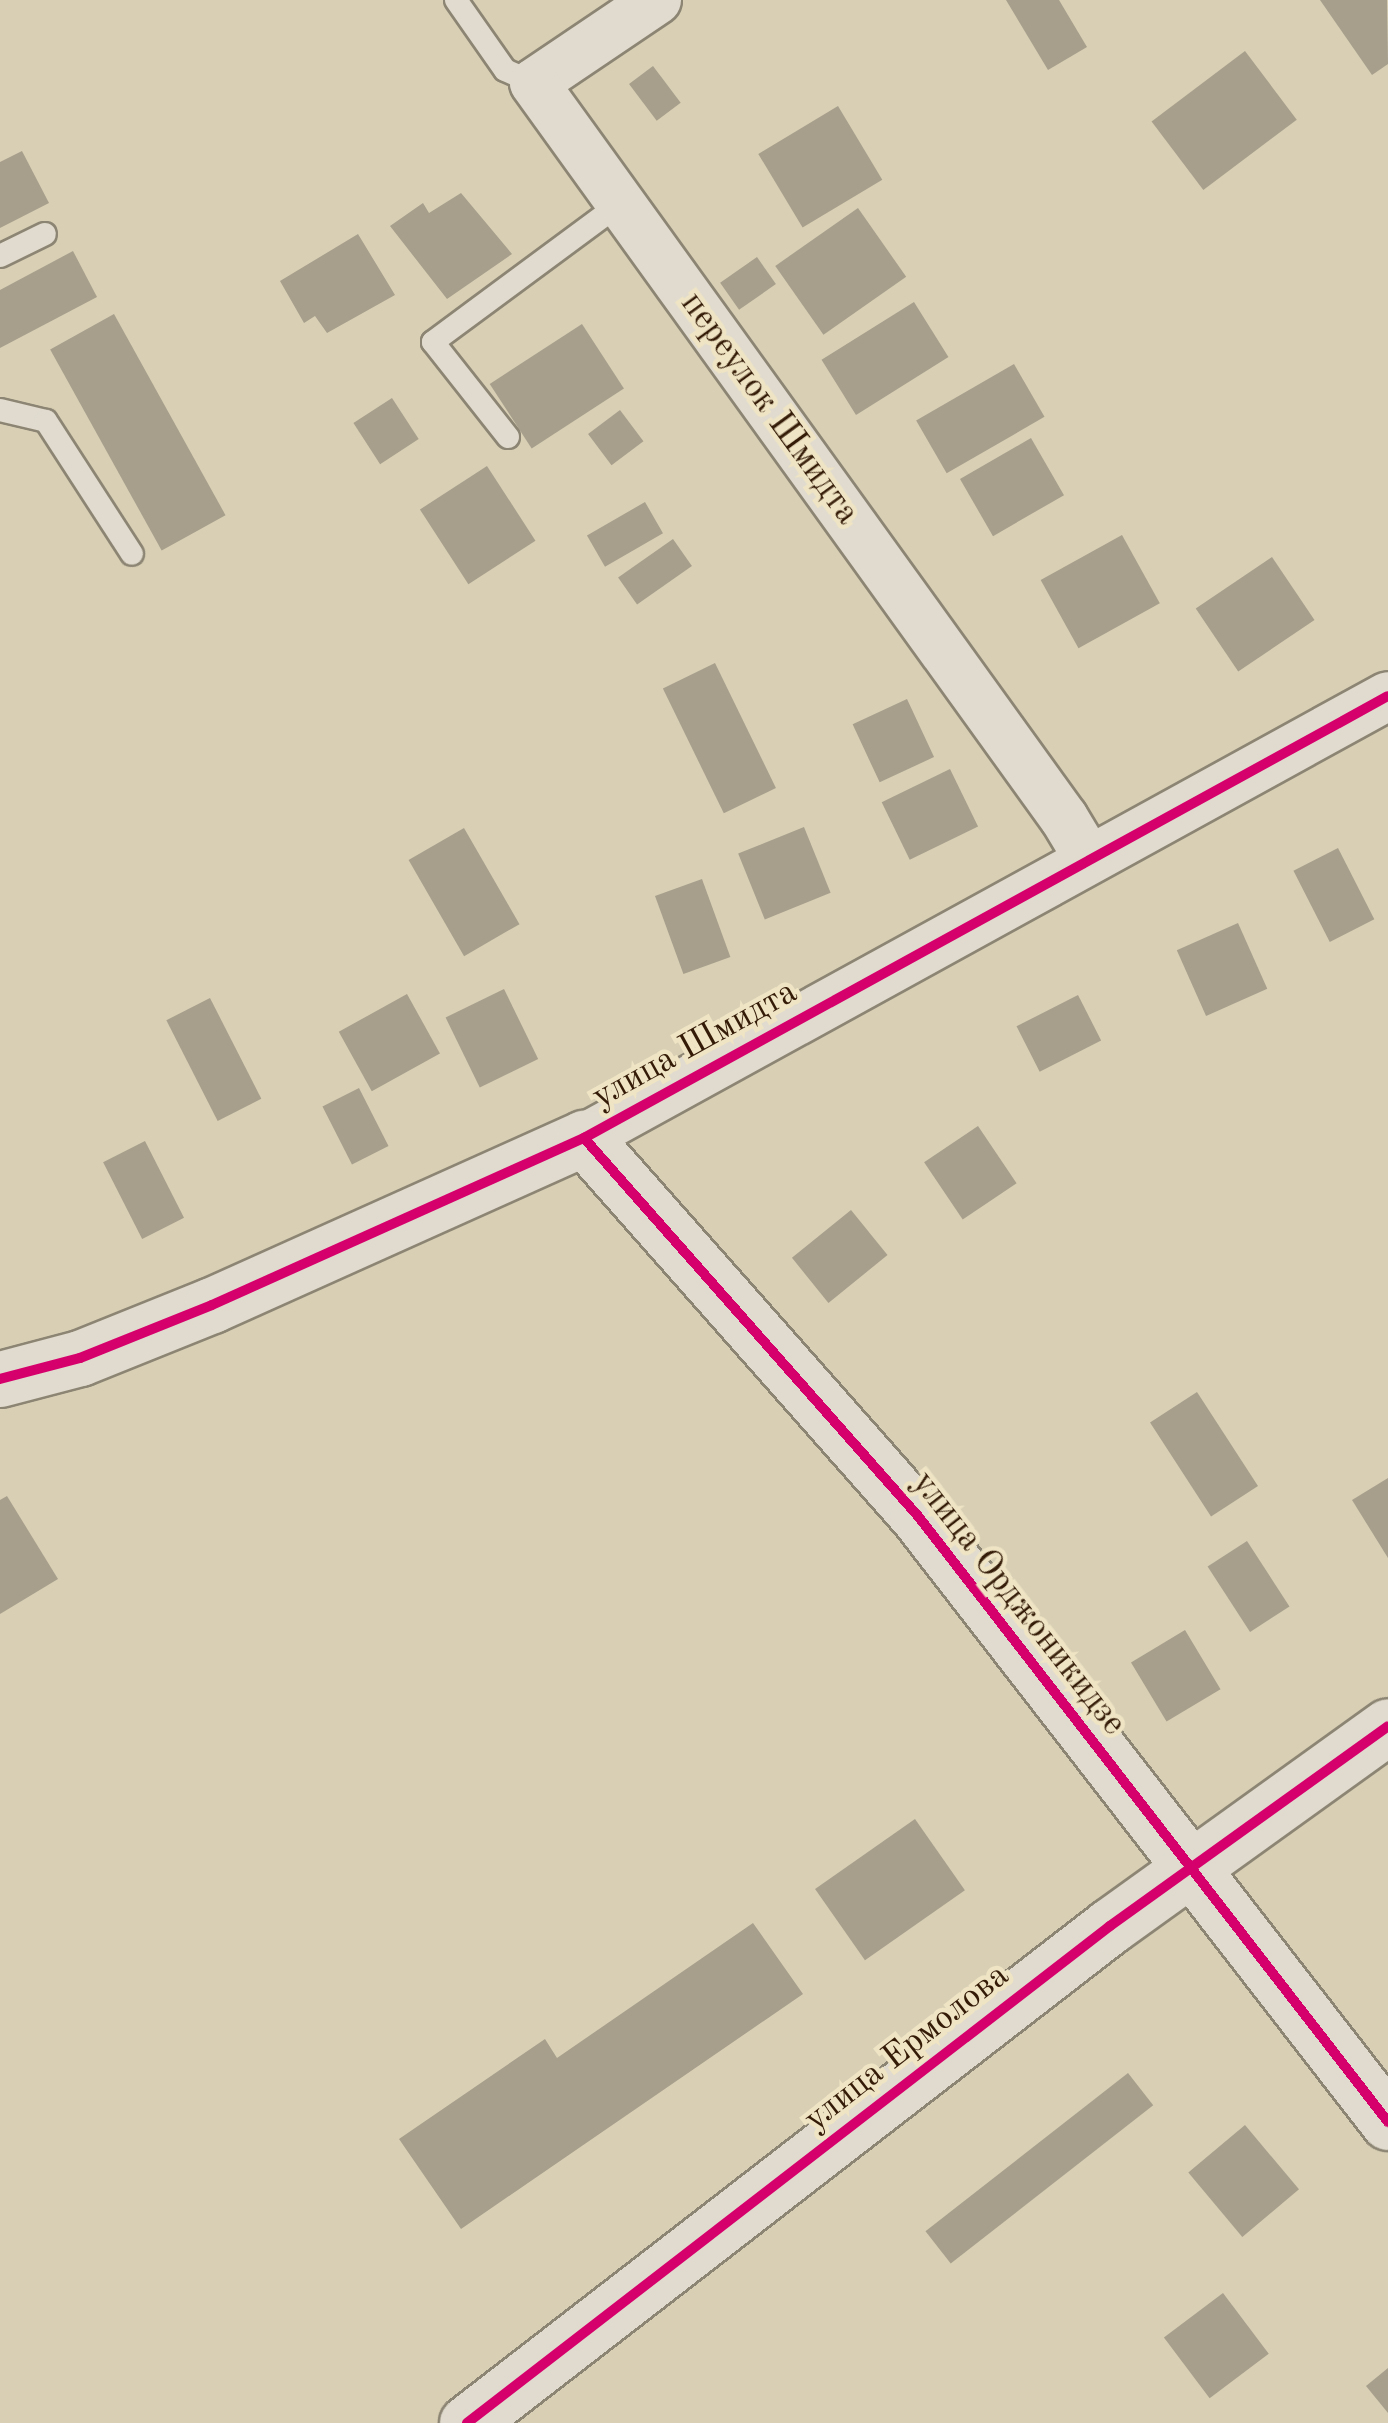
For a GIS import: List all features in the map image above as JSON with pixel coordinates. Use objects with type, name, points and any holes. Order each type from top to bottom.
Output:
[{"type":"street","points":[[534,82],[657,0]]},
{"type":"street","name":"переулок Шмидта","points":[[534,82],[1053,802],[1088,858]]},
{"type":"street","name":"улица Шмидта","points":[[0,1379],[80,1358],[212,1306],[584,1138],[1388,696]]},
{"type":"street","name":"улица Орджоникидзе","points":[[584,1138],[918,1516],[1188,1870],[1388,2122]]},
{"type":"street","name":"улица Ермолова","points":[[467,2423],[1188,1870],[1388,1726]]},
{"type":"lane","points":[[456,0],[505,70],[534,82]]},
{"type":"lane","points":[[508,437],[433,342],[620,203]]},
{"type":"lane","points":[[0,256],[45,234]]},
{"type":"lane","points":[[0,410],[46,420],[132,554]]},
{"type":"building","points":[[1006,0],[1059,0],[1087,47],[1048,70]]},
{"type":"building","points":[[1320,0],[1387,0],[1388,64],[1372,75]]},
{"type":"building","points":[[1245,51],[1297,120],[1203,190],[1152,121]]},
{"type":"building","points":[[653,66],[681,103],[657,121],[629,84]]},
{"type":"building","points":[[838,106],[882,180],[803,228],[758,154]]},
{"type":"building","points":[[22,151],[49,203],[0,228],[0,162]]},
{"type":"building","points":[[461,193],[512,254],[447,299],[390,226],[423,203],[429,213]]},
{"type":"building","points":[[858,208],[906,277],[823,335],[775,266]]},
{"type":"building","points":[[358,234],[395,295],[327,333],[315,316],[304,323],[280,281]]},
{"type":"building","points":[[73,251],[97,297],[0,348],[0,290]]},
{"type":"building","points":[[757,257],[776,284],[739,310],[720,283]]},
{"type":"building","points":[[914,302],[948,357],[856,415],[822,360]]},
{"type":"building","points":[[114,314],[226,515],[162,551],[50,349]]},
{"type":"building","points":[[582,324],[624,389],[532,448],[490,384]]},
{"type":"building","points":[[1014,364],[1044,417],[947,473],[916,420]]},
{"type":"building","points":[[392,398],[419,439],[380,464],[353,423]]},
{"type":"building","points":[[620,410],[643,441],[612,465],[588,434]]},
{"type":"building","points":[[1031,438],[1064,495],[993,536],[960,479]]},
{"type":"building","points":[[487,466],[535,541],[468,584],[420,510]]},
{"type":"building","points":[[645,502],[663,533],[605,567],[587,536]]},
{"type":"building","points":[[1122,535],[1160,603],[1078,648],[1041,580]]},
{"type":"building","points":[[673,539],[692,566],[637,604],[618,577]]},
{"type":"building","points":[[1272,557],[1314,620],[1238,671],[1196,608]]},
{"type":"building","points":[[715,663],[776,788],[724,813],[663,688]]},
{"type":"building","points":[[907,699],[934,757],[880,782],[853,724]]},
{"type":"building","points":[[950,769],[978,827],[910,860],[882,802]]},
{"type":"building","points":[[804,827],[831,893],[765,919],[738,854]]},
{"type":"building","points":[[464,828],[520,924],[464,956],[409,860]]},
{"type":"building","points":[[1338,848],[1374,919],[1330,942],[1293,871]]},
{"type":"building","points":[[702,879],[730,957],[683,974],[655,896]]},
{"type":"building","points":[[1238,923],[1267,989],[1206,1016],[1177,950]]},
{"type":"building","points":[[504,989],[538,1059],[480,1088],[446,1017]]},
{"type":"building","points":[[407,994],[440,1053],[372,1091],[339,1032]]},
{"type":"building","points":[[1078,995],[1101,1040],[1040,1072],[1017,1026]]},
{"type":"building","points":[[210,998],[261,1099],[218,1121],[166,1020]]},
{"type":"building","points":[[359,1088],[389,1146],[352,1165],[322,1107]]},
{"type":"building","points":[[978,1126],[1017,1183],[963,1220],[924,1162]]},
{"type":"building","points":[[145,1141],[184,1218],[142,1239],[103,1162]]},
{"type":"building","points":[[851,1210],[888,1255],[828,1303],[792,1258]]},
{"type":"building","points":[[1197,1392],[1258,1486],[1211,1516],[1150,1422]]},
{"type":"building","points":[[1388,1478],[1388,1558],[1352,1500]]},
{"type":"building","points":[[7,1496],[58,1579],[0,1614],[0,1500]]},
{"type":"building","points":[[1247,1541],[1289,1606],[1250,1632],[1208,1567]]},
{"type":"building","points":[[1185,1630],[1221,1689],[1167,1722],[1131,1662]]},
{"type":"building","points":[[915,1819],[965,1890],[865,1960],[815,1889]]},
{"type":"building","points":[[753,1923],[803,1994],[461,2229],[399,2139],[545,2039],[557,2058]]},
{"type":"building","points":[[1128,2073],[1153,2105],[951,2264],[925,2231]]},
{"type":"building","points":[[1245,2125],[1299,2189],[1242,2237],[1188,2173]]},
{"type":"building","points":[[1223,2293],[1269,2354],[1210,2398],[1164,2338]]},
{"type":"building","points":[[1388,2368],[1388,2413],[1366,2386]]},
{"type":"cycle path","points":[[0,1379],[80,1358],[212,1305],[584,1138],[1388,696]]},
{"type":"cycle path","points":[[584,1138],[918,1516],[1388,2122]]},
{"type":"cycle path","points":[[467,2423],[1110,1926],[1388,1726]]}]
